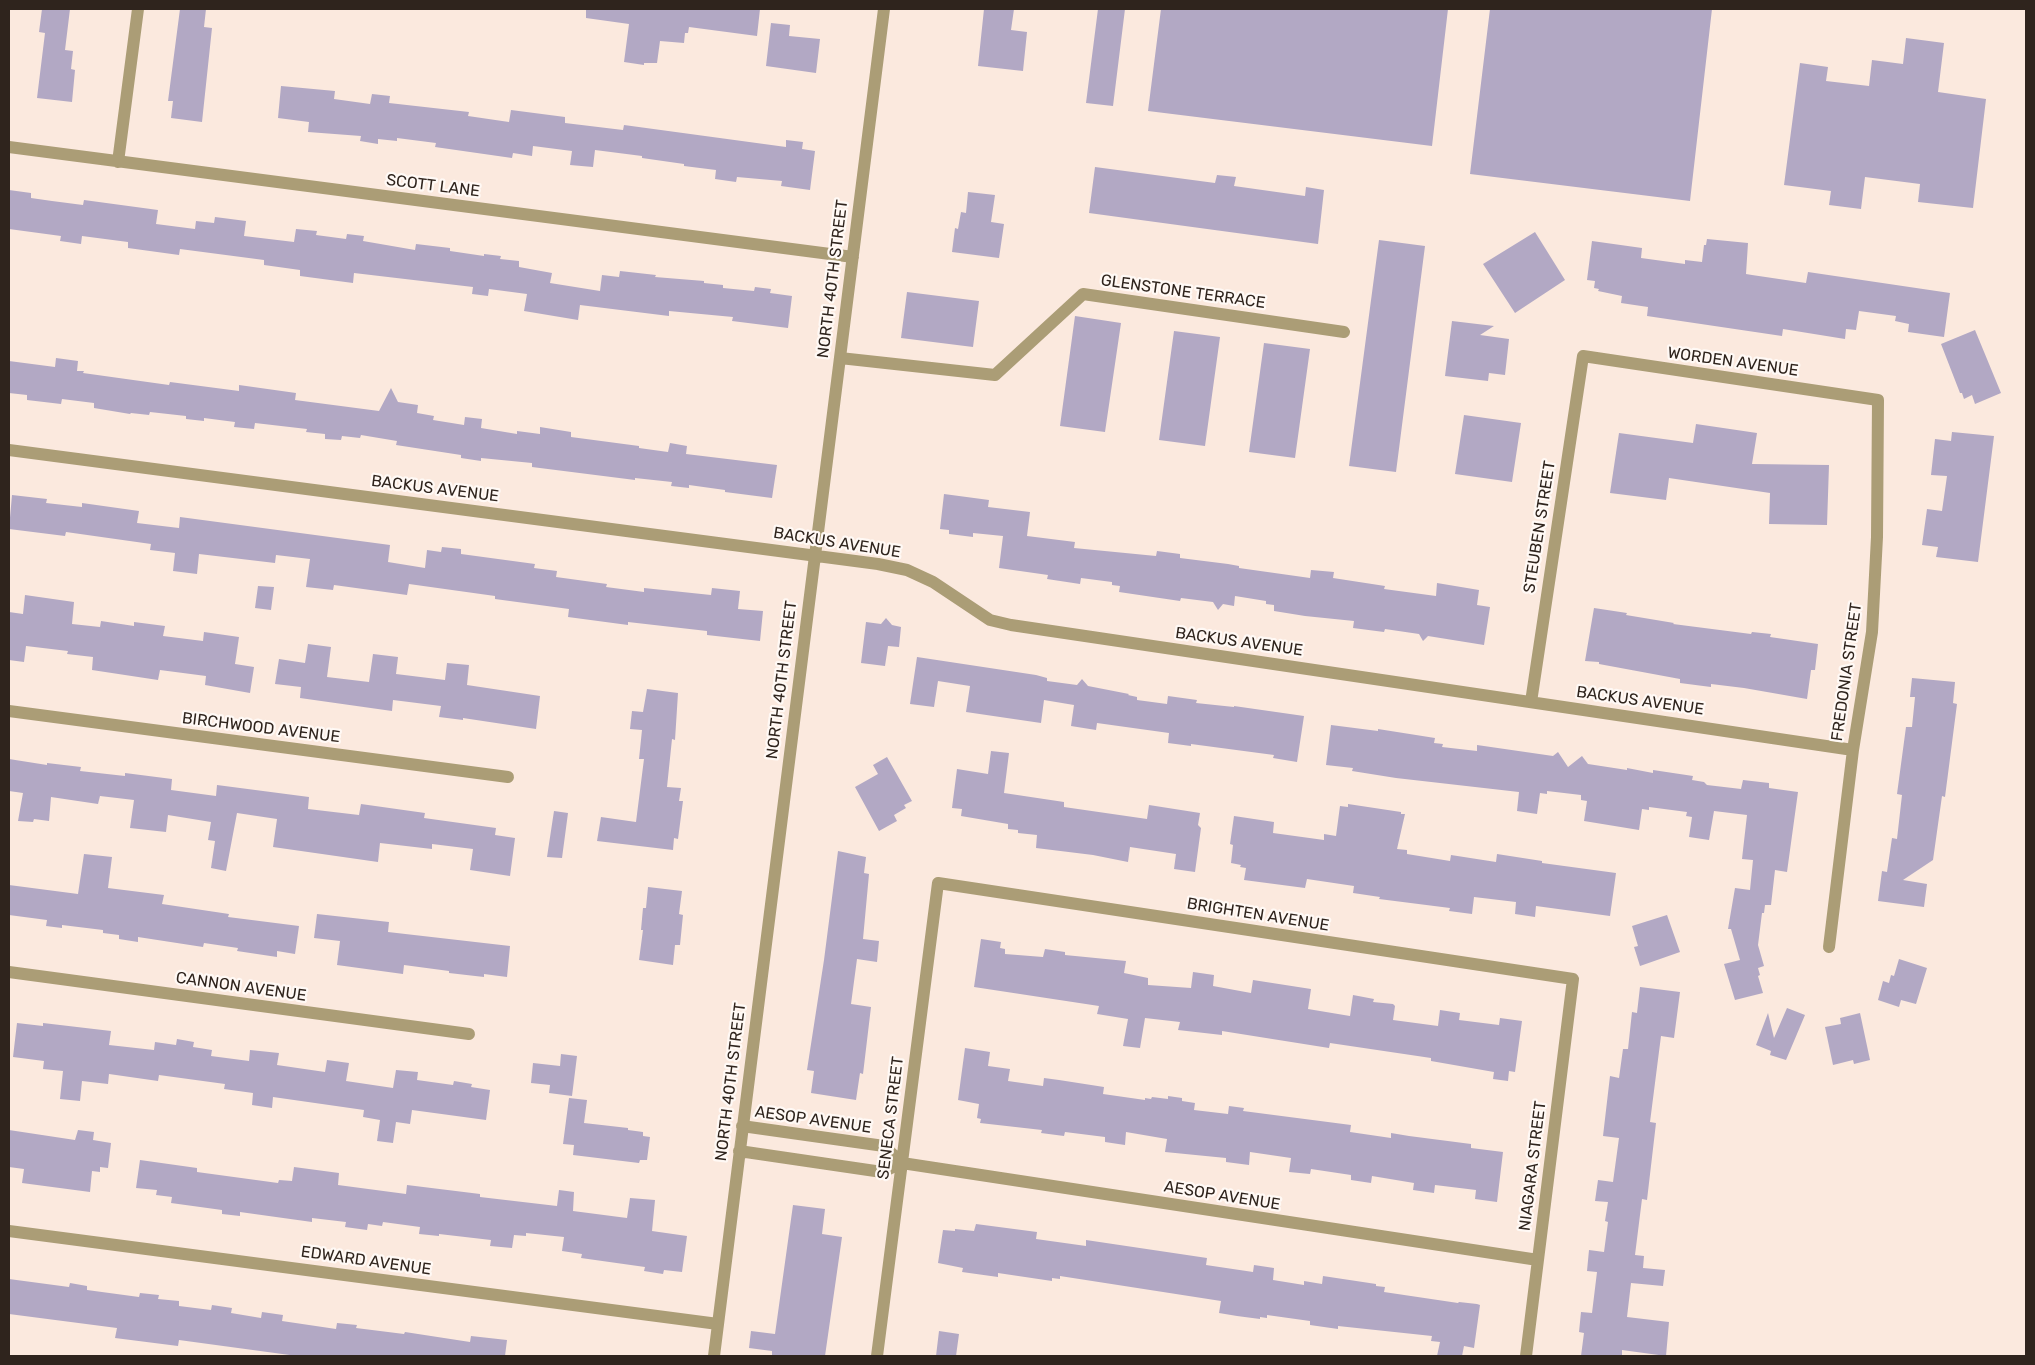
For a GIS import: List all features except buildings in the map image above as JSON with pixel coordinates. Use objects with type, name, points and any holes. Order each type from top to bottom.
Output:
[{"type":"street","points":[[118,162],[138,9]]},
{"type":"street","name":"NORTH 40TH STREET","points":[[714,1356],[884,9]]},
{"type":"street","name":"SCOTT LANE","points":[[9,147],[853,256]]},
{"type":"street","name":"GLENSTONE TERRACE","points":[[840,358],[995,375],[1083,294],[1344,332]]},
{"type":"street","name":"WORDEN AVENUE","points":[[1582,356],[1878,400]]},
{"type":"street","name":"STEUBEN STREET","points":[[1531,702],[1582,356]]},
{"type":"street","name":"FREDONIA STREET","points":[[1828,947],[1853,750],[1872,632],[1877,537],[1878,400]]},
{"type":"street","name":"BACKUS AVENUE","points":[[9,450],[815,555],[907,570],[933,582],[990,620],[1011,625],[1853,750]]},
{"type":"street","name":"BIRCHWOOD AVENUE","points":[[9,711],[508,776]]},
{"type":"street","name":"BRIGHTEN AVENUE","points":[[938,883],[1573,979]]},
{"type":"street","name":"SENECA STREET","points":[[877,1356],[938,883]]},
{"type":"street","name":"CANNON AVENUE","points":[[9,972],[469,1034]]},
{"type":"street","name":"NIAGARA STREET","points":[[1526,1356],[1573,979]]},
{"type":"street","name":"AESOP AVENUE","points":[[742,1126],[884,1146],[902,1164]]},
{"type":"street","name":"AESOP AVENUE","points":[[739,1151],[882,1172],[902,1164],[1538,1260]]},
{"type":"street","name":"EDWARD AVENUE","points":[[9,1230],[718,1324]]}]
